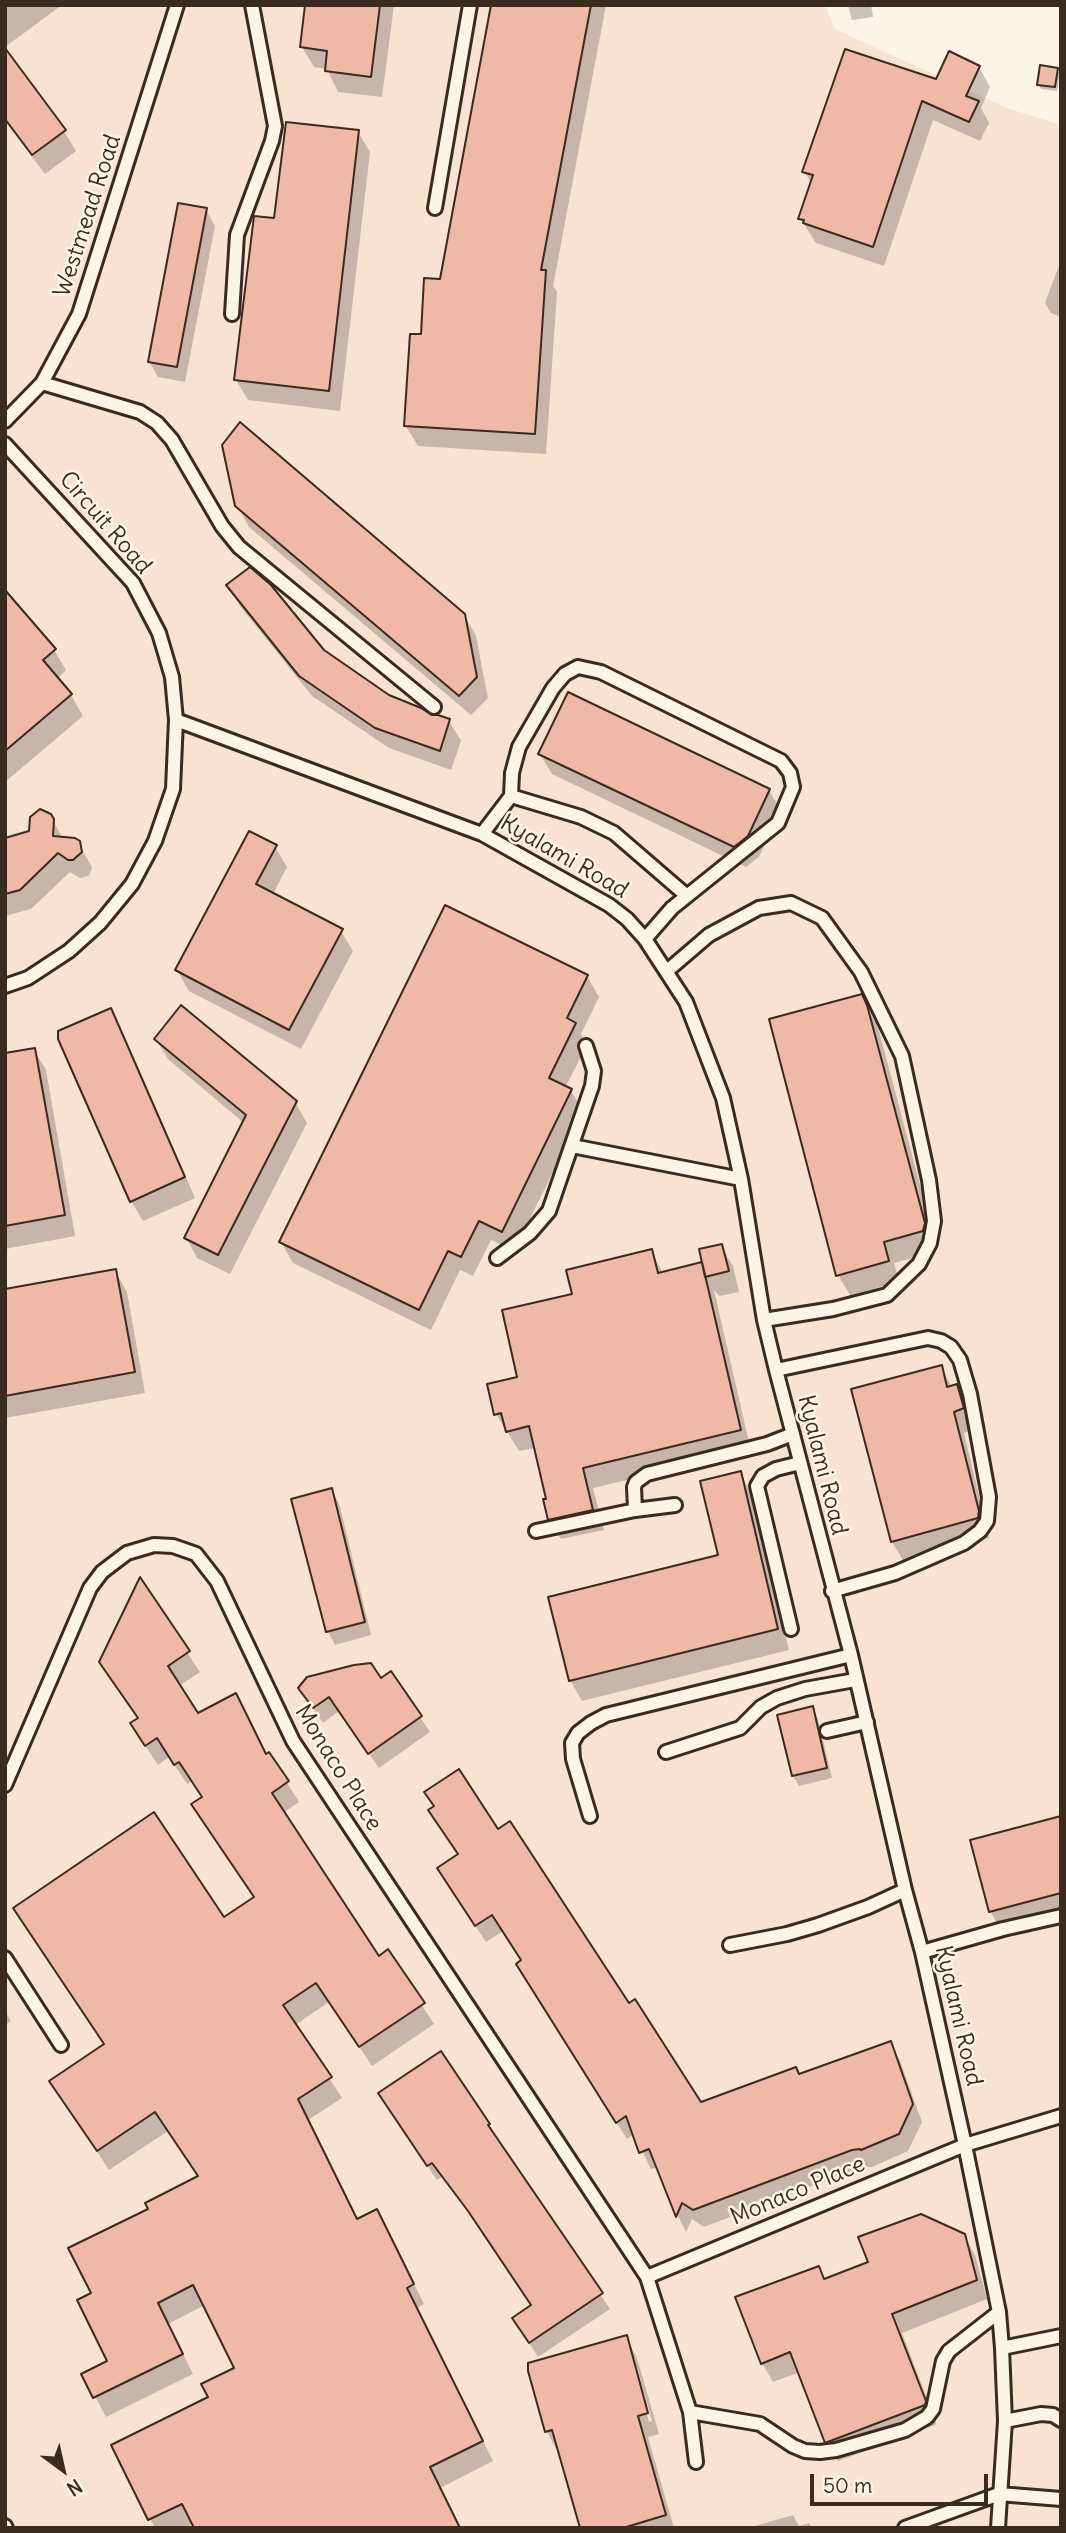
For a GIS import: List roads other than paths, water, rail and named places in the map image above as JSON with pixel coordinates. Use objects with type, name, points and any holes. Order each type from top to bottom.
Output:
[{"type":"lane","name":"Westmead Road","points":[[5,421],[42,383],[79,314],[177,5]]},
{"type":"lane","points":[[232,314],[237,235],[272,141],[275,125],[252,5]]},
{"type":"lane","points":[[435,208],[470,5]]},
{"type":"lane","points":[[42,383],[140,412],[157,423],[172,440],[222,526],[239,547],[434,706]]},
{"type":"lane","name":"Circuit Road","points":[[5,444],[133,583],[159,633],[172,677],[176,720],[173,789],[155,841],[132,884],[100,923],[69,951],[28,978],[5,986]]},
{"type":"lane","points":[[482,834],[511,796],[512,774],[519,747],[553,688],[565,674],[578,667],[601,672],[781,761],[790,773],[793,787],[778,823],[671,908],[645,939]]},
{"type":"lane","name":"Kyalami Road","points":[[176,720],[482,834],[609,905],[627,919],[645,939],[686,1002],[723,1098],[741,1179],[764,1320],[832,1591],[851,1656],[965,2145],[999,2312],[1005,2421],[998,2528]]},
{"type":"lane","points":[[511,796],[581,817],[614,833],[687,896]]},
{"type":"lane","points":[[667,971],[709,935],[759,908],[791,903],[822,918],[861,972],[902,1056],[929,1180],[934,1221],[930,1243],[919,1265],[887,1295],[833,1309],[764,1320]]},
{"type":"lane","points":[[497,1258],[530,1233],[549,1211],[593,1079],[594,1071],[586,1046]]},
{"type":"lane","points":[[572,1146],[741,1179]]},
{"type":"lane","points":[[776,1370],[928,1338],[951,1347],[964,1371],[989,1497],[987,1521],[980,1531],[964,1543],[895,1573],[832,1591]]},
{"type":"lane","points":[[635,1510],[634,1487],[647,1474],[767,1444],[793,1434]]},
{"type":"lane","points":[[791,1629],[757,1486],[763,1476],[776,1469],[800,1463]]},
{"type":"lane","points":[[536,1531],[635,1510],[675,1505]]},
{"type":"lane","name":"Monaco Place","points":[[5,1785],[78,1611],[102,1572],[127,1553],[154,1545],[173,1546],[196,1554],[217,1581],[272,1700],[307,1762],[648,2277],[690,2412],[696,2462]]},
{"type":"lane","points":[[590,1816],[573,1759],[572,1743],[578,1733],[591,1723],[606,1715],[851,1656]]},
{"type":"lane","points":[[666,1752],[740,1728],[761,1707],[777,1698],[805,1689],[855,1681]]},
{"type":"lane","points":[[827,1731],[867,1722]]},
{"type":"lane","points":[[730,1945],[818,1925],[905,1890]]},
{"type":"lane","points":[[922,1952],[1061,1916]]},
{"type":"lane","points":[[5,1958],[61,2046]]},
{"type":"lane","name":"Monaco Place","points":[[648,2277],[965,2145],[1061,2116]]},
{"type":"lane","points":[[690,2412],[760,2424],[805,2451],[836,2450],[905,2430],[927,2417],[933,2409],[943,2361],[949,2351],[999,2312]]},
{"type":"lane","points":[[1002,2348],[1061,2336]]},
{"type":"lane","points":[[1005,2421],[1041,2414],[1053,2414],[1061,2420]]},
{"type":"lane","points":[[905,2528],[999,2494],[1061,2499]]}]
